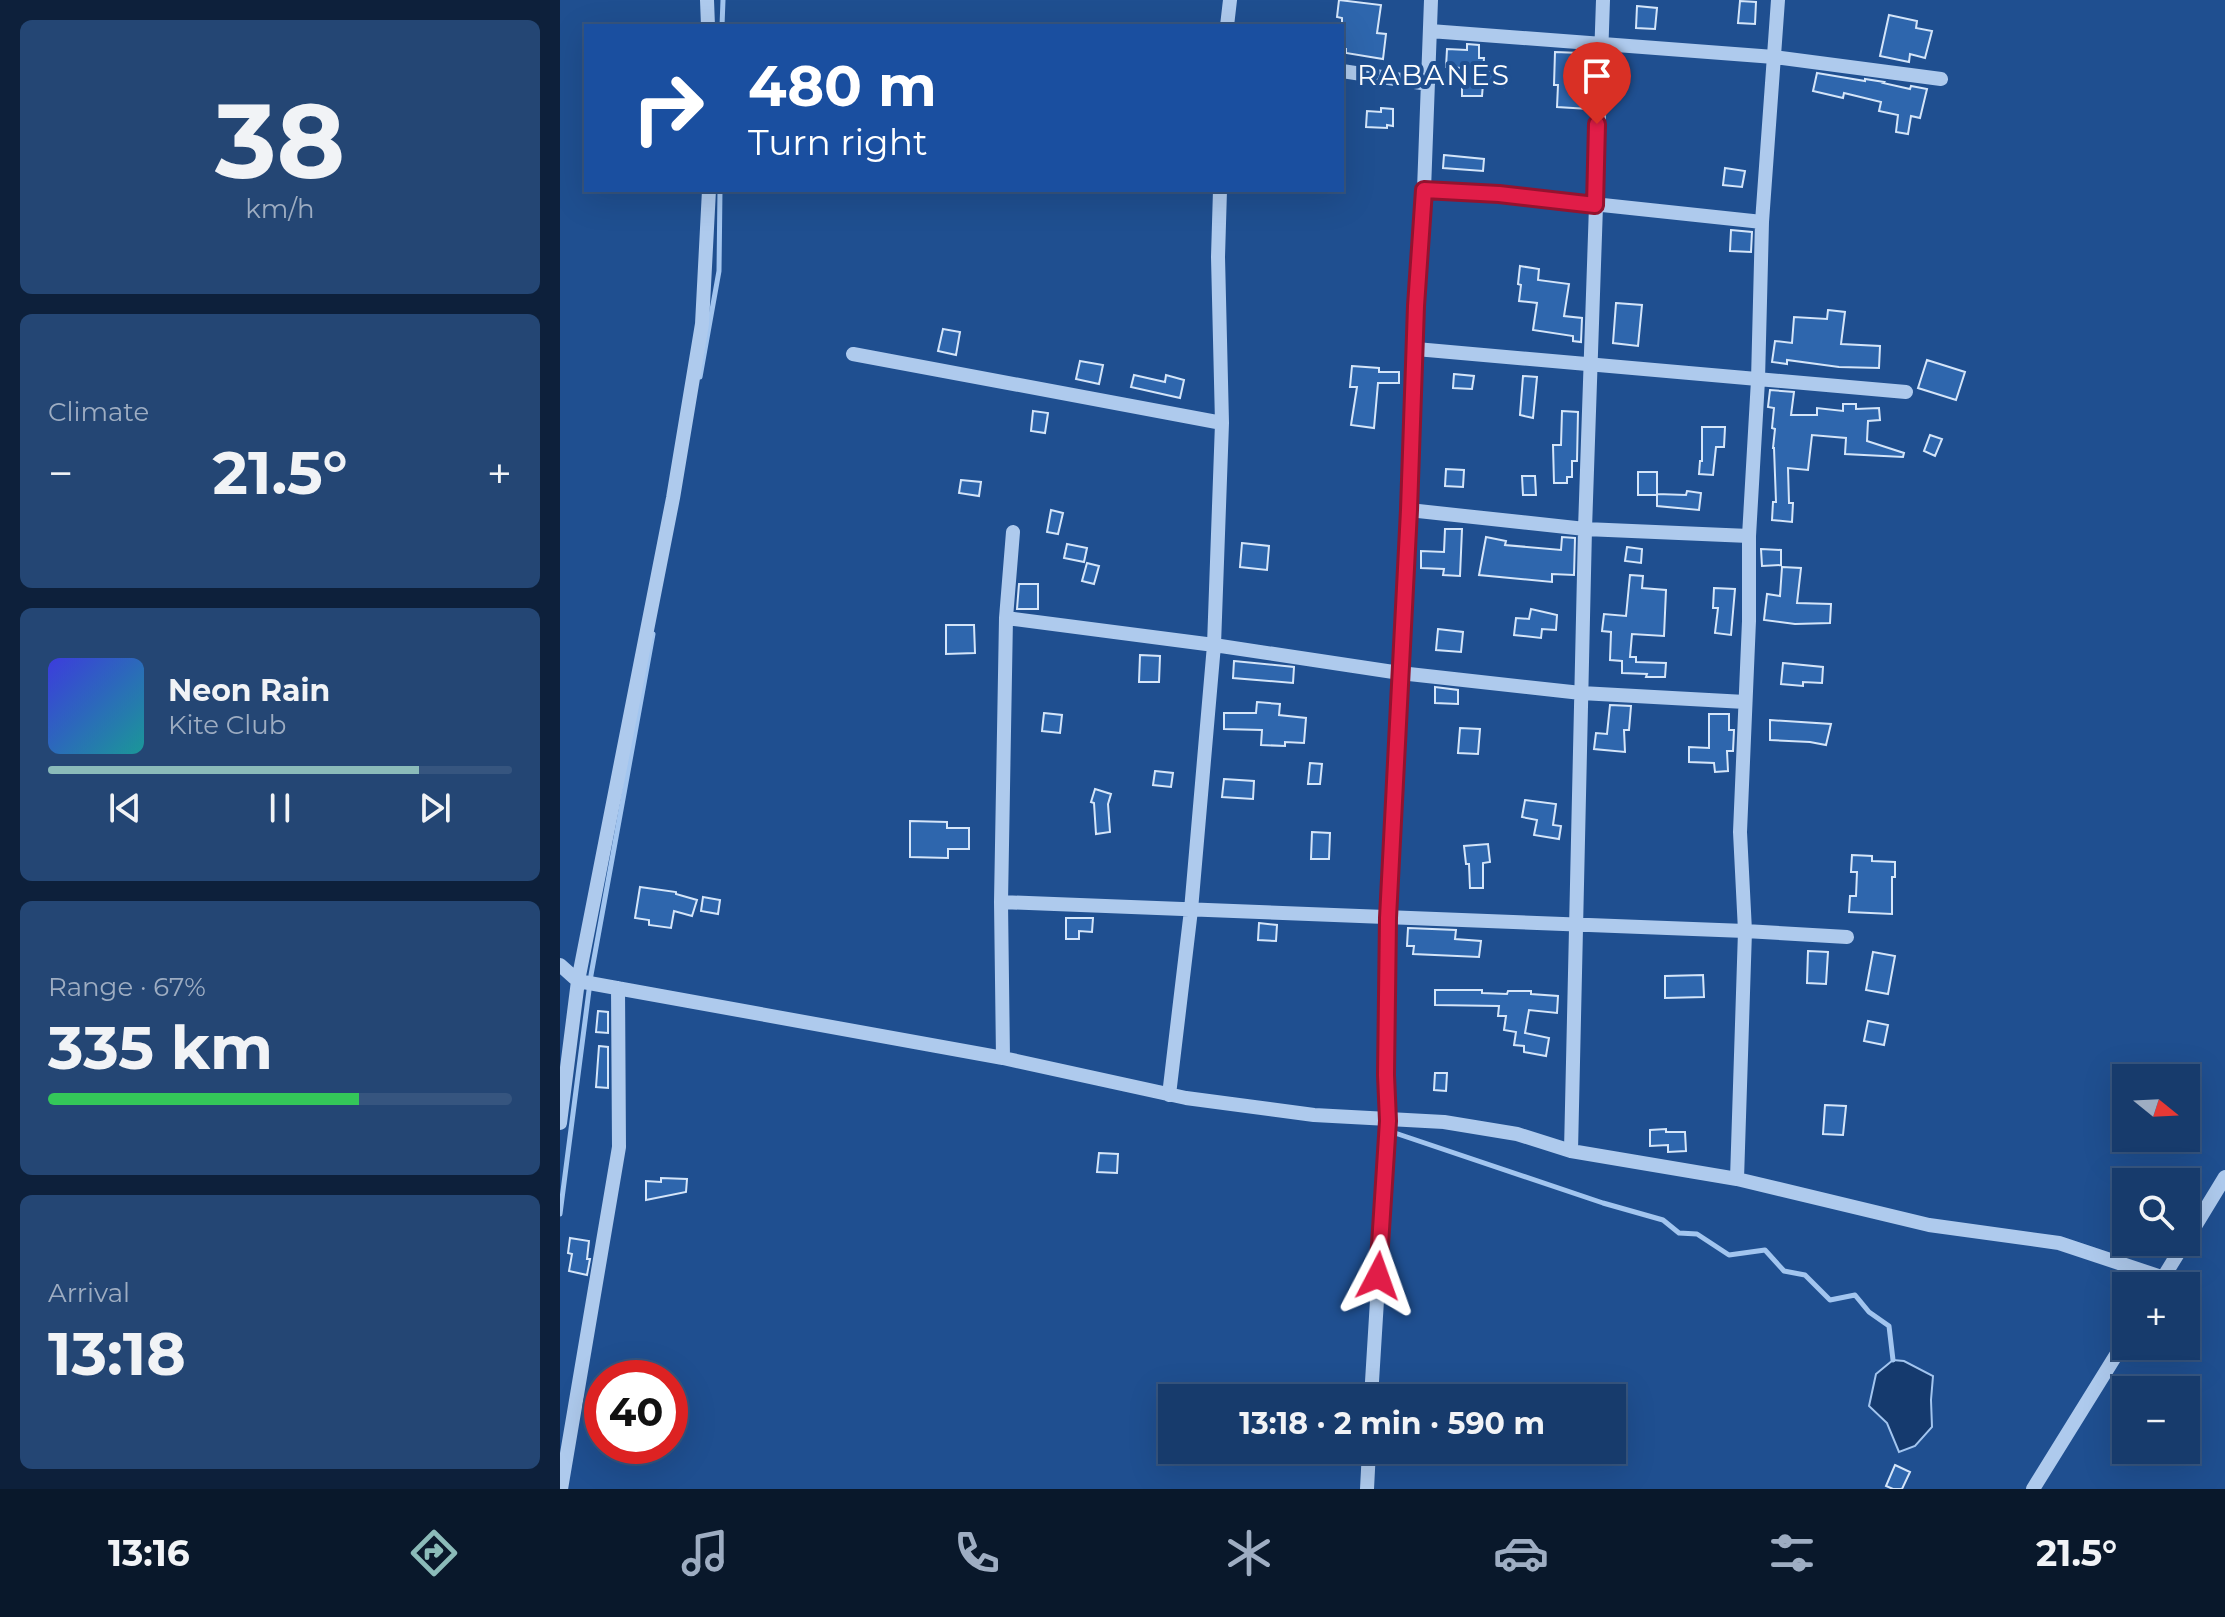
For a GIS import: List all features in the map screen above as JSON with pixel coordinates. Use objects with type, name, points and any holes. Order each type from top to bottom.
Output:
[{"type":"street","points":[[707,0],[708,24]]},
{"type":"street","points":[[1227,24],[1230,0]]},
{"type":"street","points":[[1372,1384],[1388,1121],[1388,918],[1431,0]]},
{"type":"street","points":[[1571,1151],[1585,529],[1603,0]]},
{"type":"street","points":[[1737,1179],[1745,931],[1740,832],[1749,621],[1749,536],[1758,380],[1762,222],[1778,0]]},
{"type":"street","points":[[1430,31],[1774,57],[1941,79]]},
{"type":"street","points":[[1344,71],[1428,84]]},
{"type":"street","points":[[1424,190],[1499,194],[1762,222]]},
{"type":"street","points":[[560,1123],[579,981],[673,498],[700,338],[709,192]]},
{"type":"street","points":[[1169,1095],[1191,910],[1214,645],[1222,423],[1218,257],[1220,192]]},
{"type":"street","points":[[1416,349],[1906,392]]},
{"type":"street","points":[[853,354],[1222,423]]},
{"type":"street","points":[[1409,510],[1585,529],[1749,536]]},
{"type":"street","points":[[1003,1058],[1001,902],[1006,618],[1013,532]]},
{"type":"street","points":[[1006,618],[1400,673],[1581,693],[1745,702]]},
{"type":"street","points":[[1001,902],[1847,937]]},
{"type":"street","points":[[560,965],[579,981],[1003,1058],[1169,1095],[1314,1115],[1444,1122],[1517,1134],[1571,1151],[1737,1179],[1929,1225],[2059,1243],[2135,1272]]},
{"type":"street","points":[[561,1489],[619,1147],[618,988]]},
{"type":"street","points":[[2200,1219],[2225,1177]]},
{"type":"street","points":[[2033,1489],[2113,1360]]},
{"type":"street","points":[[1367,1489],[1368,1464]]},
{"type":"water","points":[[1893,1360],[1904,1361],[1933,1376],[1932,1427],[1915,1446],[1899,1452],[1887,1423],[1869,1406],[1876,1374]]},
{"type":"building","points":[[1339,0],[1381,5],[1377,33],[1386,34],[1383,59],[1346,53],[1344,24],[1342,18],[1337,17]]},
{"type":"building","points":[[1740,1],[1756,2],[1755,24],[1738,23]]},
{"type":"building","points":[[1637,6],[1657,8],[1655,29],[1636,28]]},
{"type":"building","points":[[1889,15],[1917,21],[1916,28],[1932,31],[1925,58],[1910,54],[1909,62],[1880,56]]},
{"type":"building","points":[[1467,44],[1479,45],[1479,58],[1484,58],[1483,71],[1506,74],[1504,87],[1483,84],[1482,96],[1462,96],[1462,68],[1446,67],[1447,49],[1467,50]]},
{"type":"building","points":[[1555,52],[1580,53],[1578,95],[1590,94],[1589,109],[1557,107]]},
{"type":"building","points":[[1817,73],[1884,82],[1910,89],[1911,86],[1927,89],[1920,118],[1911,116],[1908,134],[1896,132],[1898,115],[1879,111],[1881,102],[1844,93],[1843,98],[1813,91]]},
{"type":"building","points":[[1381,108],[1393,109],[1393,126],[1366,127],[1367,111],[1381,112]]},
{"type":"building","points":[[1444,155],[1484,159],[1483,171],[1443,168]]},
{"type":"building","points":[[1725,168],[1745,171],[1742,187],[1723,185]]},
{"type":"building","points":[[1731,230],[1752,232],[1751,252],[1730,251]]},
{"type":"building","points":[[1520,266],[1539,269],[1538,280],[1569,284],[1564,316],[1582,318],[1581,342],[1573,341],[1573,336],[1533,330],[1537,303],[1519,301]]},
{"type":"building","points":[[1616,303],[1642,305],[1638,346],[1613,343]]},
{"type":"building","points":[[1828,310],[1845,312],[1841,344],[1880,346],[1879,368],[1839,367],[1787,360],[1787,364],[1772,362],[1775,341],[1792,343],[1794,317],[1827,319]]},
{"type":"building","points":[[943,329],[960,332],[956,355],[938,351]]},
{"type":"building","points":[[1927,360],[1965,372],[1956,400],[1918,388]]},
{"type":"building","points":[[1080,361],[1103,365],[1099,384],[1076,379]]},
{"type":"building","points":[[1352,366],[1379,368],[1379,372],[1399,372],[1399,383],[1378,383],[1374,428],[1351,425],[1357,387],[1350,387]]},
{"type":"building","points":[[1454,374],[1474,376],[1472,389],[1453,388]]},
{"type":"building","points":[[1134,375],[1165,382],[1166,375],[1184,380],[1180,398],[1131,387]]},
{"type":"building","points":[[1523,376],[1537,377],[1533,418],[1520,415]]},
{"type":"building","points":[[1770,390],[1794,392],[1791,415],[1817,415],[1817,408],[1843,411],[1843,404],[1856,404],[1856,409],[1879,408],[1880,420],[1868,421],[1867,441],[1904,453],[1903,457],[1845,454],[1846,438],[1812,435],[1808,470],[1788,468],[1789,503],[1793,503],[1792,522],[1772,520],[1773,502],[1776,502],[1775,429],[1772,428],[1774,408],[1768,407]]},
{"type":"building","points":[[1033,411],[1048,413],[1045,433],[1031,431]]},
{"type":"building","points":[[1562,411],[1578,412],[1577,461],[1572,461],[1572,477],[1567,477],[1567,483],[1554,483],[1553,445],[1561,445]]},
{"type":"building","points":[[1702,427],[1725,427],[1724,447],[1716,447],[1713,475],[1699,474]]},
{"type":"building","points":[[1930,435],[1942,439],[1935,456],[1924,451]]},
{"type":"building","points":[[1446,469],[1464,470],[1463,487],[1445,486]]},
{"type":"building","points":[[1638,472],[1657,472],[1657,495],[1638,495]]},
{"type":"building","points":[[1522,476],[1535,476],[1536,495],[1523,495]]},
{"type":"building","points":[[961,480],[981,482],[979,496],[959,493]]},
{"type":"building","points":[[1687,491],[1701,493],[1699,510],[1657,506],[1657,494],[1686,495]]},
{"type":"building","points":[[1051,510],[1063,513],[1058,534],[1047,532]]},
{"type":"building","points":[[1445,529],[1462,529],[1460,576],[1443,575],[1444,569],[1421,568],[1421,551],[1444,552]]},
{"type":"building","points":[[1486,537],[1506,541],[1505,545],[1561,550],[1562,537],[1575,538],[1574,575],[1552,574],[1552,582],[1479,575]]},
{"type":"building","points":[[1242,543],[1269,546],[1267,570],[1240,567]]},
{"type":"building","points":[[1067,544],[1087,548],[1084,562],[1064,558]]},
{"type":"building","points":[[1627,547],[1642,549],[1641,563],[1625,561]]},
{"type":"building","points":[[1761,549],[1781,550],[1781,565],[1762,566]]},
{"type":"building","points":[[1087,563],[1099,566],[1094,584],[1082,581]]},
{"type":"building","points":[[1782,567],[1801,568],[1797,603],[1831,604],[1830,623],[1795,624],[1764,620],[1767,594],[1780,596]]},
{"type":"building","points":[[1630,575],[1643,576],[1642,588],[1666,590],[1664,636],[1632,634],[1630,657],[1636,657],[1636,662],[1666,663],[1665,677],[1622,673],[1622,661],[1610,660],[1611,632],[1602,631],[1604,614],[1626,616]]},
{"type":"building","points":[[1019,584],[1038,584],[1038,609],[1017,609]]},
{"type":"building","points":[[1714,588],[1735,589],[1731,635],[1715,633],[1718,608],[1713,608]]},
{"type":"building","points":[[1531,609],[1557,615],[1556,630],[1542,629],[1541,638],[1514,635],[1516,618],[1529,619]]},
{"type":"building","points":[[946,625],[974,625],[975,653],[946,654]]},
{"type":"building","points":[[1438,629],[1463,632],[1461,652],[1436,650]]},
{"type":"building","points":[[1140,655],[1160,656],[1159,682],[1139,682]]},
{"type":"building","points":[[1234,661],[1294,667],[1293,683],[1233,678]]},
{"type":"building","points":[[1783,663],[1823,667],[1822,683],[1803,682],[1803,686],[1781,684]]},
{"type":"building","points":[[1435,687],[1458,690],[1458,704],[1435,703]]},
{"type":"building","points":[[1257,702],[1280,704],[1279,715],[1306,718],[1304,743],[1261,745],[1262,730],[1224,729],[1224,713],[1256,713]]},
{"type":"building","points":[[1610,705],[1631,706],[1629,730],[1624,730],[1625,752],[1594,749],[1596,733],[1607,734]]},
{"type":"building","points":[[1044,713],[1062,715],[1060,733],[1042,731]]},
{"type":"building","points":[[1709,714],[1729,714],[1729,730],[1734,730],[1733,751],[1727,751],[1728,771],[1715,772],[1714,763],[1689,762],[1689,747],[1709,748]]},
{"type":"building","points":[[1770,720],[1831,724],[1826,745],[1770,740]]},
{"type":"building","points":[[1460,728],[1480,729],[1478,754],[1458,753]]},
{"type":"building","points":[[1310,763],[1322,764],[1320,784],[1308,784]]},
{"type":"building","points":[[1155,771],[1173,773],[1171,787],[1153,785]]},
{"type":"building","points":[[1224,779],[1254,781],[1253,799],[1222,797]]},
{"type":"building","points":[[1095,789],[1111,794],[1108,804],[1110,832],[1096,834],[1094,803],[1091,802]]},
{"type":"building","points":[[1525,800],[1556,804],[1553,825],[1561,826],[1559,839],[1534,835],[1537,820],[1522,817]]},
{"type":"building","points":[[910,821],[947,822],[947,828],[969,828],[969,849],[948,849],[948,858],[910,857]]},
{"type":"building","points":[[1312,832],[1330,833],[1329,859],[1311,859]]},
{"type":"building","points":[[1488,844],[1490,862],[1483,863],[1483,888],[1470,888],[1469,864],[1466,864],[1464,846]]},
{"type":"building","points":[[1852,855],[1872,856],[1872,861],[1895,862],[1892,914],[1849,912],[1850,896],[1856,896],[1857,872],[1851,872]]},
{"type":"building","points":[[640,887],[676,892],[697,900],[692,916],[674,911],[671,928],[649,925],[649,920],[635,918]]},
{"type":"building","points":[[703,897],[720,900],[718,914],[701,911]]},
{"type":"building","points":[[1066,918],[1093,918],[1092,932],[1079,931],[1079,939],[1066,939]]},
{"type":"building","points":[[1259,923],[1277,925],[1276,941],[1258,940]]},
{"type":"building","points":[[1408,928],[1456,930],[1455,939],[1481,941],[1479,957],[1413,954],[1414,946],[1407,946]]},
{"type":"building","points":[[1808,951],[1828,952],[1826,984],[1807,983]]},
{"type":"building","points":[[1873,952],[1895,956],[1888,994],[1866,990]]},
{"type":"building","points":[[1703,975],[1704,997],[1665,998],[1665,976]]},
{"type":"building","points":[[1435,990],[1482,990],[1482,993],[1507,994],[1508,991],[1531,991],[1531,994],[1558,996],[1557,1013],[1529,1010],[1525,1033],[1549,1038],[1546,1056],[1524,1052],[1524,1046],[1514,1045],[1516,1032],[1504,1030],[1506,1016],[1498,1016],[1499,1006],[1435,1005]]},
{"type":"building","points":[[598,1011],[608,1012],[608,1033],[596,1032]]},
{"type":"building","points":[[1868,1021],[1888,1025],[1884,1045],[1864,1041]]},
{"type":"building","points":[[599,1046],[608,1047],[608,1088],[596,1087]]},
{"type":"building","points":[[1435,1073],[1447,1073],[1446,1091],[1434,1090]]},
{"type":"building","points":[[1825,1105],[1846,1106],[1843,1135],[1823,1134]]},
{"type":"building","points":[[1666,1129],[1666,1132],[1685,1132],[1686,1151],[1668,1152],[1668,1145],[1650,1146],[1650,1130]]},
{"type":"building","points":[[1099,1153],[1118,1154],[1117,1173],[1097,1172]]},
{"type":"building","points":[[661,1178],[687,1179],[686,1192],[646,1200],[646,1181],[661,1182]]},
{"type":"building","points":[[570,1238],[589,1241],[587,1275],[569,1271],[572,1254],[568,1253]]},
{"type":"building","points":[[1895,1465],[1910,1472],[1902,1489],[1886,1486]]},
{"type":"waterway","points":[[722,24],[723,0]]},
{"type":"waterway","points":[[700,377],[719,271],[720,192]]},
{"type":"waterway","points":[[560,1214],[591,975],[653,634]]},
{"type":"waterway","points":[[1395,1133],[1663,1220],[1679,1233],[1697,1234],[1729,1255],[1765,1250],[1784,1271],[1805,1275],[1830,1300],[1855,1295],[1869,1312],[1889,1326],[1893,1360]]},
{"type":"district","name":"RABANES","points":[[1434,75]]},
{"type":"route","points":[[1378,1276],[1388,1121],[1388,918],[1424,190],[1499,194],[1595,205],[1597,124]]}]
